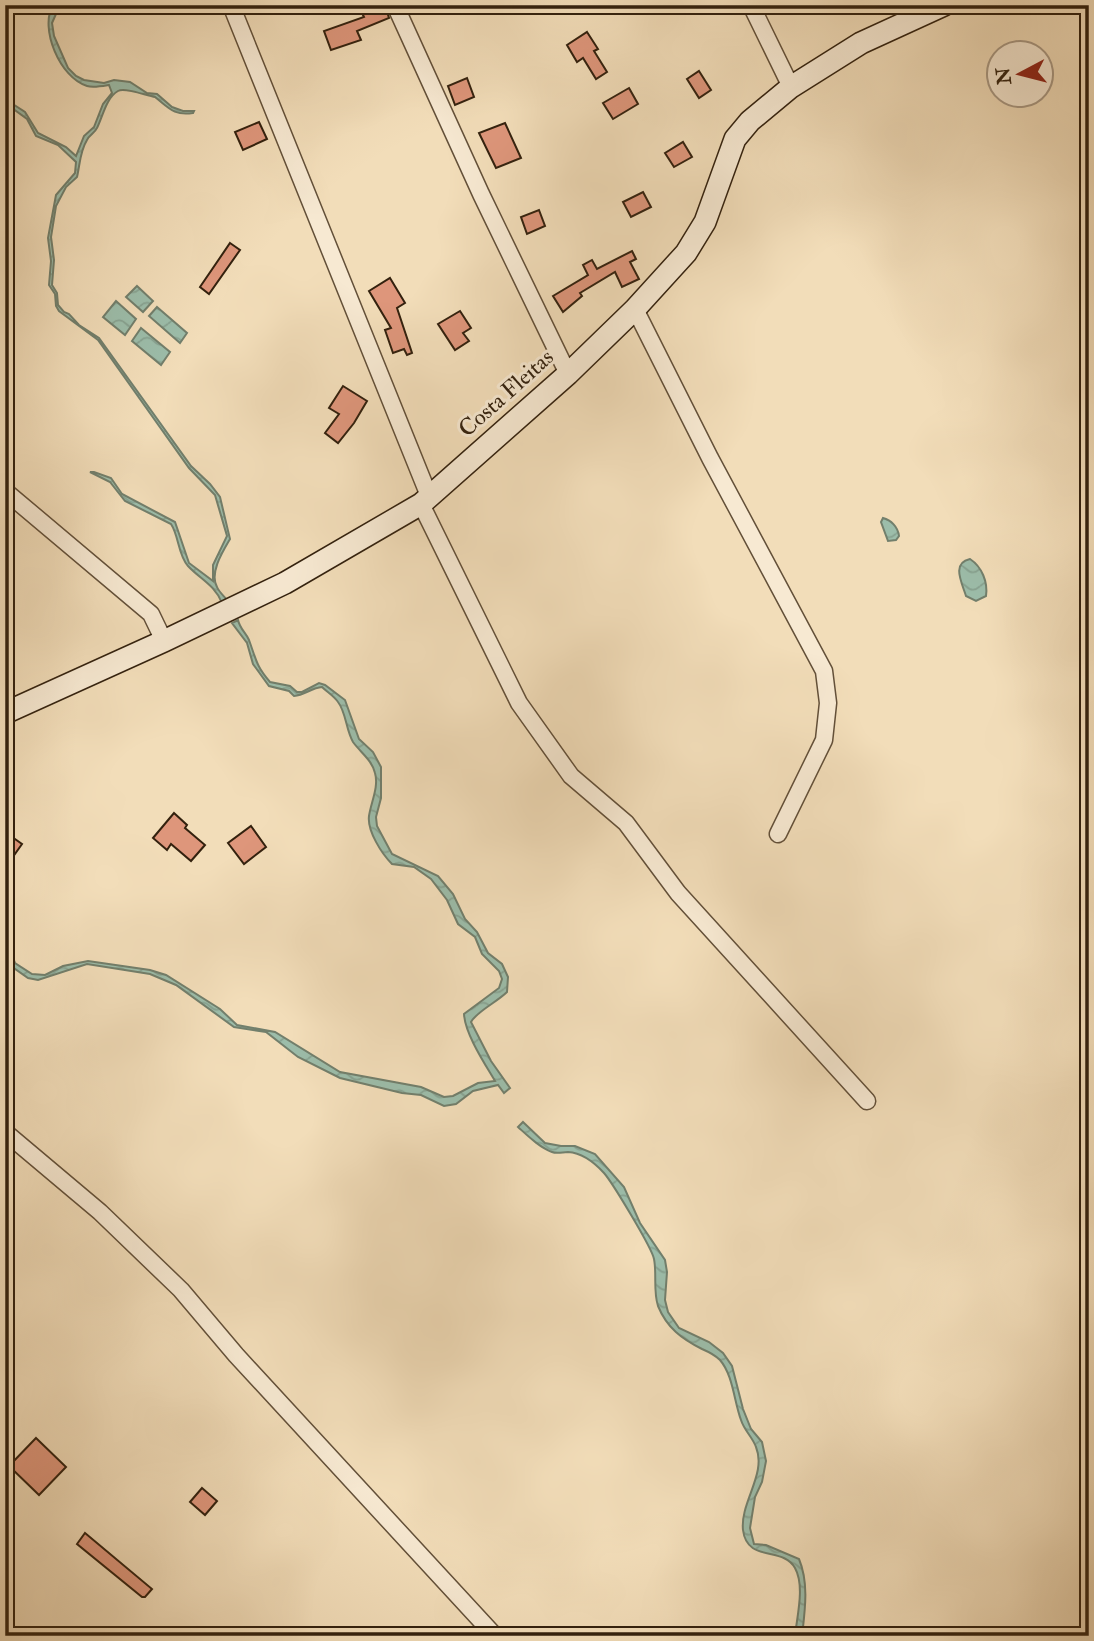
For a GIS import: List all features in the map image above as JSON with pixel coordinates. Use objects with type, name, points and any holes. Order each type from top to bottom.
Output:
[{"type":"main road","name":"Costa Fleitas","points":[[5,713],[285,583],[425,500],[568,374],[635,309],[686,253],[700,230],[734,139],[750,121],[791,87],[861,43],[944,5]]},
{"type":"street","points":[[231,5],[425,500],[519,703],[571,776],[626,823],[678,893],[867,1101]]},
{"type":"street","points":[[396,5],[481,194],[568,374]]},
{"type":"street","points":[[751,5],[791,87]]},
{"type":"street","points":[[635,309],[710,458],[824,671],[828,702],[824,740],[778,834]]},
{"type":"street","points":[[5,491],[151,614],[164,641]]},
{"type":"street","points":[[5,1132],[100,1212],[181,1290],[227,1345],[495,1636]]},
{"type":"water","points":[[53,5],[60,5],[52,23],[54,36],[68,68],[76,76],[104,83],[114,80],[130,82],[147,93],[157,94],[172,107],[194,111],[186,114],[176,112],[155,97],[131,91],[118,91],[110,98],[96,130],[85,144],[77,177],[66,187],[56,206],[51,237],[54,260],[52,285],[57,293],[58,305],[79,325],[99,338],[191,466],[220,497],[230,539],[218,562],[215,575],[218,589],[228,601],[222,603],[211,587],[185,562],[171,524],[125,501],[110,482],[90,472],[111,478],[122,494],[175,522],[189,563],[213,581],[213,565],[227,536],[215,495],[189,468],[98,340],[59,311],[55,294],[49,285],[51,261],[48,238],[56,195],[75,173],[76,162],[58,145],[36,136],[27,119],[5,103],[5,99],[25,112],[38,133],[66,147],[76,156],[84,136],[94,127],[103,104],[112,93],[109,85],[89,87],[77,81],[61,63],[50,39],[49,15]]},
{"type":"water","points":[[137,286],[153,301],[143,312],[126,297]]},
{"type":"water","points":[[116,301],[136,319],[125,335],[103,317]]},
{"type":"water","points":[[157,307],[187,333],[180,343],[149,316]]},
{"type":"water","points":[[141,328],[170,352],[161,365],[132,341]]},
{"type":"water","points":[[883,518],[896,527],[899,536],[896,540],[888,541],[881,522]]},
{"type":"water","points":[[970,559],[981,571],[986,585],[986,596],[976,601],[966,596],[959,574],[961,565]]},
{"type":"water","points":[[238,620],[259,667],[270,682],[290,686],[297,692],[319,683],[345,700],[359,739],[373,752],[381,767],[377,826],[392,854],[438,876],[453,894],[465,919],[477,932],[488,953],[502,964],[508,977],[507,992],[471,1022],[491,1061],[510,1088],[504,1093],[498,1085],[473,1091],[456,1104],[444,1106],[421,1095],[340,1078],[298,1057],[266,1032],[234,1027],[176,985],[150,974],[87,964],[38,980],[28,978],[11,966],[5,950],[5,934],[15,963],[32,974],[45,975],[63,966],[88,961],[166,975],[220,1009],[237,1025],[275,1032],[340,1072],[421,1087],[444,1097],[453,1096],[478,1083],[495,1081],[472,1040],[464,1014],[499,988],[502,979],[499,971],[482,954],[475,937],[458,924],[447,900],[431,879],[414,867],[392,864],[380,848],[369,822],[375,789],[374,768],[353,742],[338,702],[322,687],[294,696],[289,691],[269,686],[253,664],[247,643],[232,623]]},
{"type":"water","points":[[523,1122],[545,1143],[575,1146],[595,1154],[624,1187],[640,1223],[665,1260],[665,1300],[668,1312],[679,1328],[709,1342],[723,1353],[732,1366],[743,1409],[751,1429],[762,1442],[766,1461],[762,1482],[755,1497],[750,1528],[754,1544],[766,1545],[799,1559],[805,1587],[802,1636],[795,1636],[800,1583],[795,1568],[782,1557],[751,1547],[743,1530],[745,1509],[756,1478],[758,1457],[755,1444],[741,1420],[731,1381],[724,1366],[714,1355],[682,1337],[666,1321],[658,1306],[652,1253],[604,1173],[579,1154],[554,1153],[543,1147],[518,1127]]},
{"type":"building","points":[[374,5],[385,5],[389,18],[357,31],[361,40],[331,50],[324,31],[364,17],[361,11]]},
{"type":"building","points":[[587,32],[598,49],[594,51],[607,72],[596,79],[583,58],[577,62],[567,45]]},
{"type":"building","points":[[699,71],[711,90],[699,98],[687,79]]},
{"type":"building","points":[[467,78],[474,97],[455,105],[448,86]]},
{"type":"building","points":[[629,88],[638,104],[613,119],[603,103]]},
{"type":"building","points":[[259,122],[267,139],[243,150],[235,132]]},
{"type":"building","points":[[505,123],[521,158],[496,168],[479,133]]},
{"type":"building","points":[[683,142],[692,157],[674,167],[665,153]]},
{"type":"building","points":[[643,192],[651,207],[631,217],[623,202]]},
{"type":"building","points":[[539,210],[545,226],[527,234],[521,217]]},
{"type":"building","points":[[230,243],[240,250],[209,294],[200,287]]},
{"type":"building","points":[[632,251],[636,259],[630,262],[639,279],[622,287],[615,272],[580,293],[582,296],[563,312],[553,296],[588,275],[583,265],[592,260],[597,269]]},
{"type":"building","points":[[390,278],[405,303],[397,308],[412,353],[407,355],[404,349],[393,353],[385,330],[391,328],[369,291]]},
{"type":"building","points":[[460,311],[471,328],[463,333],[469,341],[455,350],[438,324]]},
{"type":"building","points":[[343,386],[367,401],[338,443],[325,433],[339,414],[329,408]]},
{"type":"building","points":[[174,813],[187,825],[185,828],[205,845],[191,861],[171,844],[167,850],[153,838]]},
{"type":"building","points":[[251,826],[266,847],[244,864],[228,843]]},
{"type":"building","points":[[5,832],[22,844],[5,868]]},
{"type":"building","points":[[36,1438],[66,1467],[39,1495],[9,1466]]},
{"type":"building","points":[[202,1488],[217,1501],[205,1515],[190,1502]]},
{"type":"building","points":[[85,1533],[152,1589],[145,1597],[77,1544]]}]
